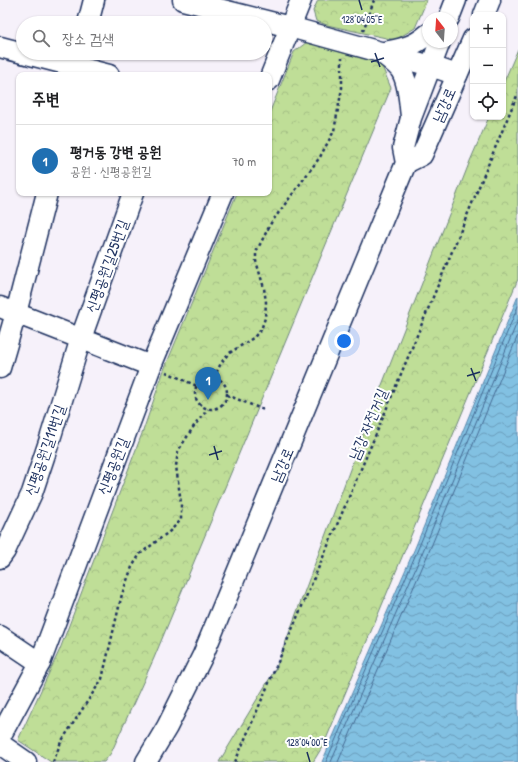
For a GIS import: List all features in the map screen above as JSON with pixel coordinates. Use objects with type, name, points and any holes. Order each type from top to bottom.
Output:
[{"type":"street","points":[[90,16],[94,0]]},
{"type":"street","points":[[183,0],[246,16]]},
{"type":"street","points":[[272,72],[301,0]]},
{"type":"street","points":[[485,12],[490,0]]},
{"type":"street","points":[[272,22],[431,66],[457,76]]},
{"type":"street","points":[[381,52],[410,47],[422,39]]},
{"type":"street","name":"남강로","points":[[406,163],[422,155],[470,46]]},
{"type":"street","points":[[0,47],[16,51]]},
{"type":"street","name":"남강로","points":[[146,762],[168,727],[202,655],[406,163],[402,148],[411,118],[438,48]]},
{"type":"street","points":[[381,52],[399,68],[402,73],[405,80],[411,118]]},
{"type":"street","points":[[54,60],[99,72]]},
{"type":"street","points":[[0,368],[8,310],[47,196]]},
{"type":"street","name":"신평공원길25번길","points":[[81,338],[132,196]]},
{"type":"street","name":"신평공원길","points":[[0,737],[40,663],[150,366],[222,196]]},
{"type":"street","points":[[8,310],[150,366]]},
{"type":"street","name":"신평공원길11번길","points":[[0,558],[5,551],[32,493],[81,338]]},
{"type":"street","points":[[0,636],[40,663]]},
{"type":"street","points":[[0,744],[26,762]]},
{"type":"path","points":[[362,33],[374,0]]},
{"type":"path","points":[[214,378],[221,363],[228,354],[253,338],[261,330],[265,318],[266,302],[264,288],[256,261],[256,252],[271,223],[320,157],[334,131],[342,88],[342,56]]},
{"type":"path","name":"남강 자전거길","points":[[235,762],[376,434],[518,93]]},
{"type":"path","points":[[150,366],[197,386]]},
{"type":"path","points":[[214,378],[222,382],[225,386],[227,395],[223,404],[214,409],[208,409],[200,405],[195,396],[197,386],[204,379],[214,378]]},
{"type":"path","points":[[227,395],[264,410]]},
{"type":"path","points":[[53,762],[61,742],[102,679],[107,663],[122,594],[132,567],[140,554],[170,531],[181,520],[181,503],[176,466],[178,451],[194,426],[208,409]]},
{"type":"green space","points":[[318,0],[427,0],[415,28],[395,40],[327,25],[316,21],[313,11]]},
{"type":"green space","points":[[307,42],[381,64],[391,88],[154,658],[111,753],[104,762],[51,762],[18,740],[60,649],[143,431],[164,370],[236,196],[272,196],[272,107],[294,52]]},
{"type":"green space","points":[[518,49],[518,279],[324,744],[313,762],[219,762],[276,668],[371,413],[470,161],[488,120],[506,120],[506,77]]},
{"type":"water","points":[[518,296],[518,762],[322,762],[415,548]]},
{"type":"place","name":"평거동 강변 공원","points":[[208,400]]}]
